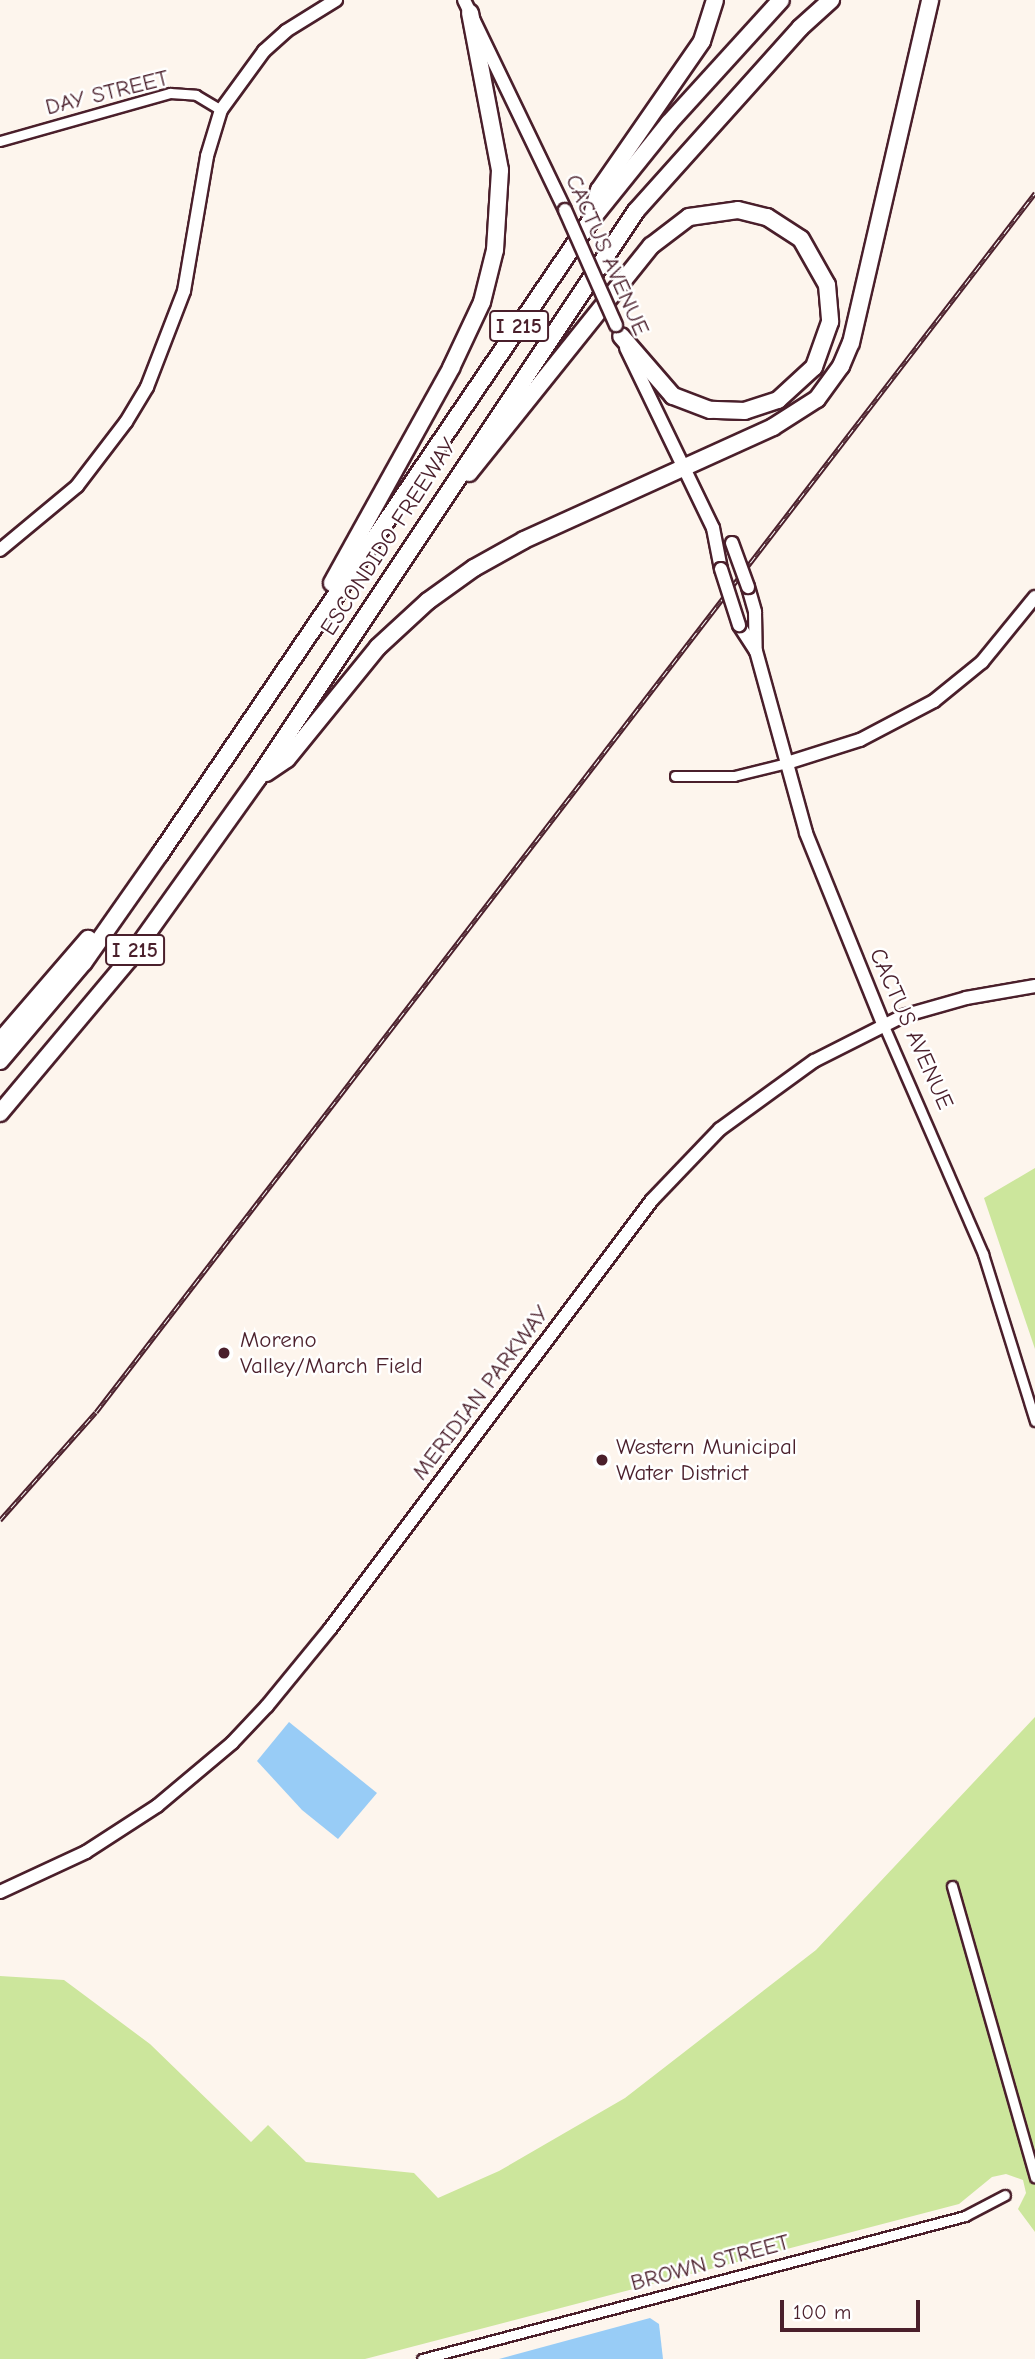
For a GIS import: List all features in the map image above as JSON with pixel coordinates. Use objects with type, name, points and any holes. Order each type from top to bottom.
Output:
[{"type":"highway","points":[[591,220],[599,190],[702,41],[715,0]]},
{"type":"highway","name":"ESCONDIDO FREEWAY","points":[[0,1061],[84,962],[160,855],[591,220],[669,123],[781,0]]},
{"type":"highway","name":"ESCONDIDO FREEWAY","points":[[0,1113],[129,959],[258,778],[636,211],[800,28],[831,0]]},
{"type":"highway","points":[[258,778],[287,758],[378,647],[448,586],[524,540],[684,469],[800,413],[841,366],[930,0]]},
{"type":"highway","points":[[285,668],[451,368],[482,302],[495,250],[500,170],[467,6]]},
{"type":"highway","points":[[397,566],[651,246],[675,225],[720,210],[767,217],[801,239],[827,285],[830,323],[814,367],[778,400],[745,411],[710,410],[673,396],[618,331]]},
{"type":"highway","points":[[0,1041],[160,855]]},
{"type":"main road","points":[[0,550],[76,486],[105,453],[147,387],[184,291],[207,156],[221,110],[264,51],[286,31],[336,0]]},
{"type":"main road","name":"CACTUS AVENUE","points":[[467,6],[713,528],[721,569],[739,625],[755,650]]},
{"type":"main road","name":"CACTUS AVENUE","points":[[713,528],[732,543],[755,612],[755,650],[825,885],[884,1026]]},
{"type":"main road","points":[[787,763],[860,740],[934,701],[982,662],[1035,597]]},
{"type":"main road","name":"MERIDIAN PARKWAY","points":[[0,1892],[125,1828],[232,1743],[330,1629],[652,1200],[682,1167],[767,1090],[884,1026],[934,1006],[1035,986]]},
{"type":"street","name":"DAY STREET","points":[[0,141],[170,93],[196,94],[221,110]]},
{"type":"street","points":[[675,776],[734,776],[787,763]]},
{"type":"street","name":"CACTUS AVENUE","points":[[884,1026],[983,1254],[1035,1421]]},
{"type":"street","points":[[952,1886],[1035,2177]]},
{"type":"street","name":"BROWN STREET","points":[[422,2359],[965,2216],[1004,2195]]},
{"type":"green space","points":[[1035,1168],[1035,1349],[984,1198]]},
{"type":"green space","points":[[1035,1717],[1035,2232],[1018,2209],[1026,2193],[1023,2180],[1006,2174],[992,2177],[959,2204],[365,2359],[0,2359],[0,1976],[64,1980],[150,2044],[251,2142],[268,2125],[306,2162],[414,2173],[438,2198],[499,2171],[625,2098],[816,1950]]},
{"type":"water","points":[[289,1722],[377,1793],[338,1839],[302,1810],[257,1761]]},
{"type":"water","points":[[650,2318],[659,2324],[663,2359],[499,2359]]},
{"type":"railway","points":[[0,1520],[96,1412],[1035,193]]},
{"type":"place","name":"Moreno Valley/March Field","points":[[224,1353]]},
{"type":"place","name":"Western Municipal Water District","points":[[602,1460]]}]
